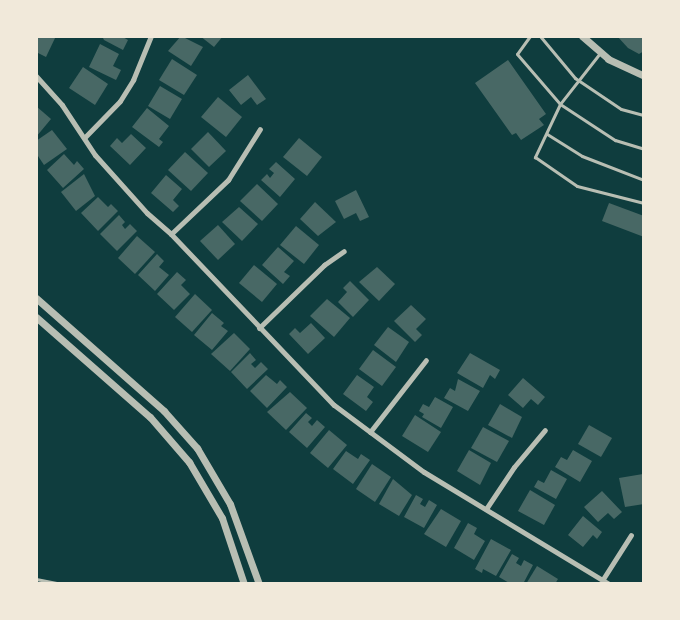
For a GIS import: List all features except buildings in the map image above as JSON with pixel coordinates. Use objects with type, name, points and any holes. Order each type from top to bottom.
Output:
[{"type":"street","points":[[85,136],[120,101],[133,80],[151,36]]},
{"type":"street","points":[[582,36],[600,53],[621,67],[644,76]]},
{"type":"street","points":[[36,76],[62,105],[85,136],[95,155],[147,213],[171,234],[317,390],[350,419],[424,472],[609,584]]},
{"type":"street","points":[[171,234],[228,180],[260,129]]},
{"type":"street","points":[[259,328],[324,265],[344,251]]},
{"type":"street","points":[[36,298],[164,411],[197,448],[230,504],[259,584]]},
{"type":"street","points":[[36,317],[150,417],[189,462],[222,518],[244,584]]},
{"type":"street","points":[[370,432],[426,360]]},
{"type":"street","points":[[486,508],[514,467],[545,430]]},
{"type":"street","points":[[603,579],[631,535]]},
{"type":"lane","points":[[530,36],[517,54],[560,104],[615,140],[644,149]]},
{"type":"lane","points":[[540,36],[577,80],[621,109],[644,115]]},
{"type":"lane","points":[[600,53],[560,104],[535,157],[577,186],[644,203]]},
{"type":"lane","points":[[547,134],[582,156],[644,180]]},
{"type":"lane","points":[[36,579],[62,584]]}]
